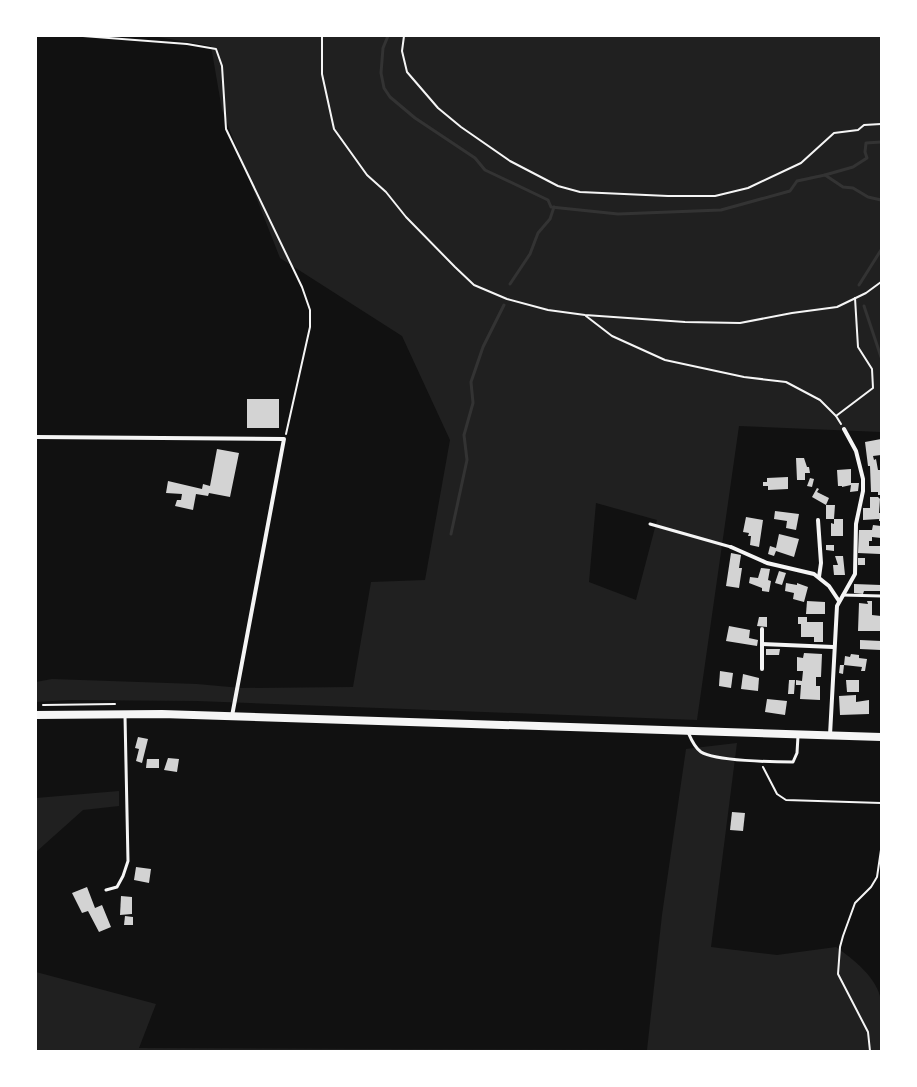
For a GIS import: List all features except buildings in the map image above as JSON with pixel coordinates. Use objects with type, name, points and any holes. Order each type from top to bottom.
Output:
[{"type":"main road","points":[[36,715],[125,714],[232,716],[881,737]]},
{"type":"street","points":[[830,736],[833,648],[837,606],[855,574],[856,524],[863,491],[863,479],[856,451],[844,430]]},
{"type":"street","points":[[36,437],[284,439],[232,716]]},
{"type":"street","points":[[818,520],[821,563],[819,577]]},
{"type":"street","points":[[731,547],[767,563],[814,574],[828,586],[839,601]]},
{"type":"street","points":[[762,629],[762,669]]},
{"type":"street","points":[[762,644],[833,648]]},
{"type":"lane","points":[[650,524],[731,547]]},
{"type":"lane","points":[[843,595],[881,596]]},
{"type":"lane","points":[[106,890],[117,887],[123,876],[128,861],[125,714]]},
{"type":"lane","points":[[687,730],[694,745],[702,753],[760,762],[793,762],[797,753],[798,734]]},
{"type":"path","points":[[83,36],[187,44],[216,49],[222,66],[226,129],[302,286],[311,317],[284,439]]},
{"type":"path","points":[[322,36],[322,74],[334,129],[367,175],[386,192],[406,217],[455,267],[474,285],[507,300],[548,310],[585,315],[685,322],[740,323],[792,313],[837,307],[881,282]]},
{"type":"path","points":[[404,36],[402,51],[406,72],[438,108],[461,127],[510,161],[558,186],[580,192],[668,196],[715,196],[748,188],[801,163],[834,133],[858,130],[864,125],[881,124]]},
{"type":"path","points":[[836,416],[873,388],[872,369],[858,347],[855,298]]},
{"type":"path","points":[[585,315],[612,336],[665,360],[744,377],[786,382],[820,400],[836,416],[844,430]]},
{"type":"path","points":[[760,762],[777,794],[786,800],[881,803]]},
{"type":"path","points":[[870,1051],[868,1032],[838,974],[840,947],[855,903],[871,888],[877,877],[881,850]]},
{"type":"shaded area","points":[[152,36],[881,36],[881,432],[739,426],[697,720],[197,701],[70,700],[36,702],[36,682],[52,679],[197,684],[241,688],[353,687],[371,582],[425,580],[450,440],[402,336],[280,258],[222,110],[211,46]],"holes":[[[596,503],[657,520],[636,600],[589,582]]]},
{"type":"shaded area","points":[[737,743],[711,947],[777,955],[836,947],[864,970],[870,977],[879,993],[882,1013],[881,1051],[36,1051],[36,972],[156,1004],[139,1048],[647,1050],[662,915],[686,749]]},
{"type":"shaded area","points":[[119,791],[119,806],[83,810],[36,852],[36,798]]},
{"type":"waterway","points":[[388,36],[383,48],[381,73],[384,88],[390,97],[415,118],[475,158],[485,170],[548,200],[551,207],[618,214],[721,210],[790,191],[797,181],[825,175],[843,187],[853,188],[868,197],[881,200]]},
{"type":"waterway","points":[[825,175],[853,167],[867,158],[865,152],[866,143],[881,142]]},
{"type":"waterway","points":[[510,284],[530,254],[538,233],[550,219],[554,207]]},
{"type":"waterway","points":[[859,285],[881,250]]},
{"type":"waterway","points":[[451,534],[467,460],[464,435],[473,403],[471,382],[483,347],[504,305]]},
{"type":"waterway","points":[[864,306],[881,357]]}]
